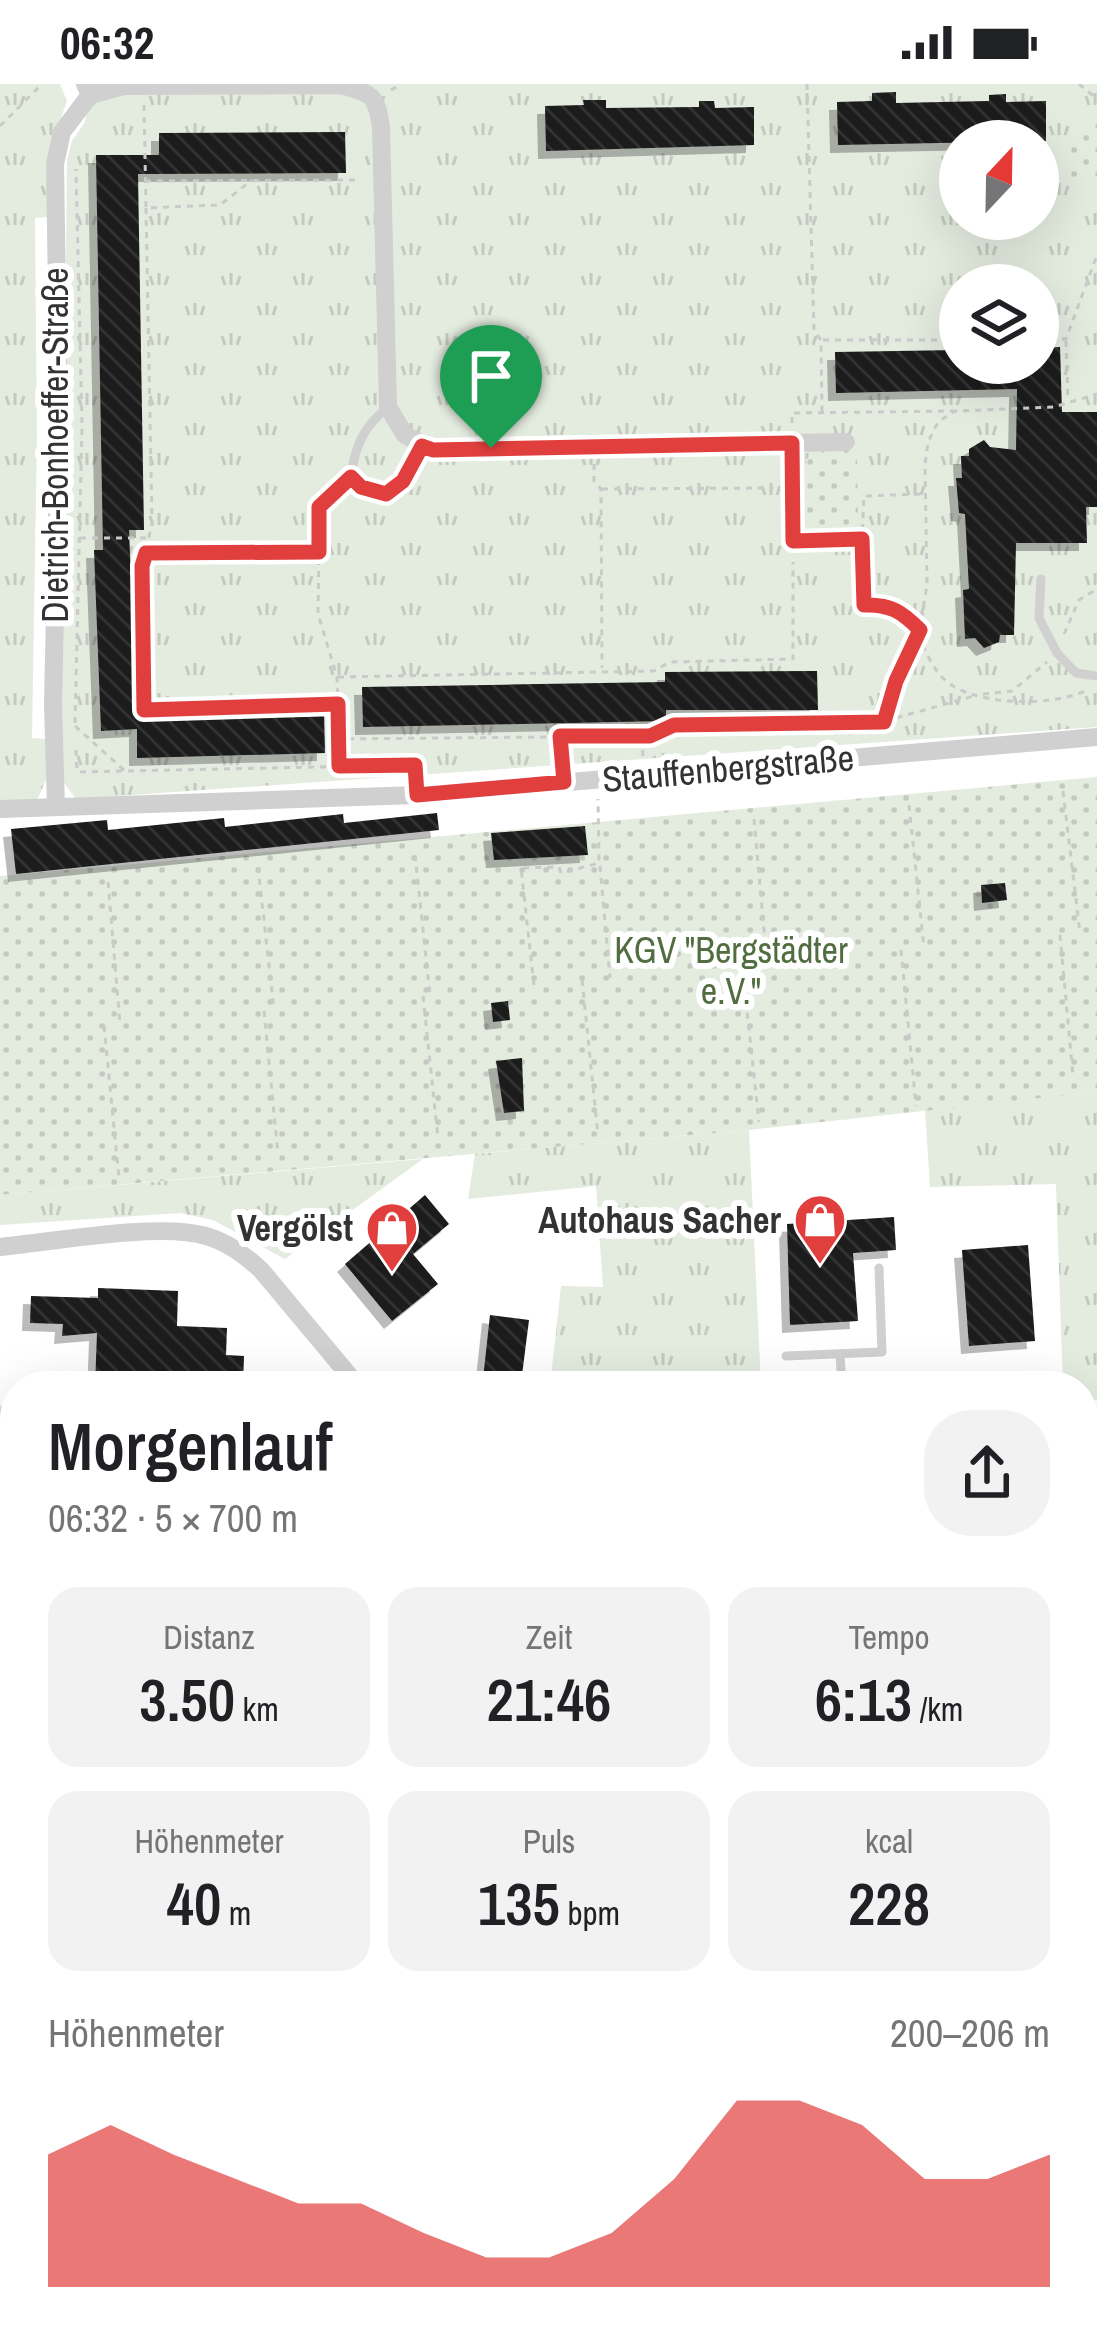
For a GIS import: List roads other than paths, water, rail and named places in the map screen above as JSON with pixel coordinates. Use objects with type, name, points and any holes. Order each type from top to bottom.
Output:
[{"type":"street","points":[[88,90],[341,85],[368,93],[377,104],[381,127],[388,407],[405,435],[422,446],[433,450],[846,442]]},
{"type":"street","name":"Dietrich-Bonhoeffer-Straße","points":[[56,807],[55,164],[62,132],[88,90]]},
{"type":"street","points":[[792,443],[793,541]]},
{"type":"street","name":"Stauffenbergstraße","points":[[0,809],[417,795],[1097,737]]},
{"type":"street","points":[[0,1247],[157,1232],[206,1236],[244,1254],[261,1270],[345,1371]]},
{"type":"lane","points":[[388,407],[369,423],[355,449],[351,477],[361,487],[386,494],[403,481],[422,446]]},
{"type":"lane","points":[[1041,579],[1040,618],[1057,653],[1076,673],[1097,681]]},
{"type":"lane","points":[[786,1356],[882,1352],[879,1268]]},
{"type":"lane","points":[[840,1355],[841,1371]]},
{"type":"place","name":"Autohaus Sacher","points":[[820,1266]]},
{"type":"place","name":"Vergölst","points":[[392,1274]]},
{"type":"park label","name":"KGV \"Bergstädter e.V.\"","points":[[731,970]]}]
